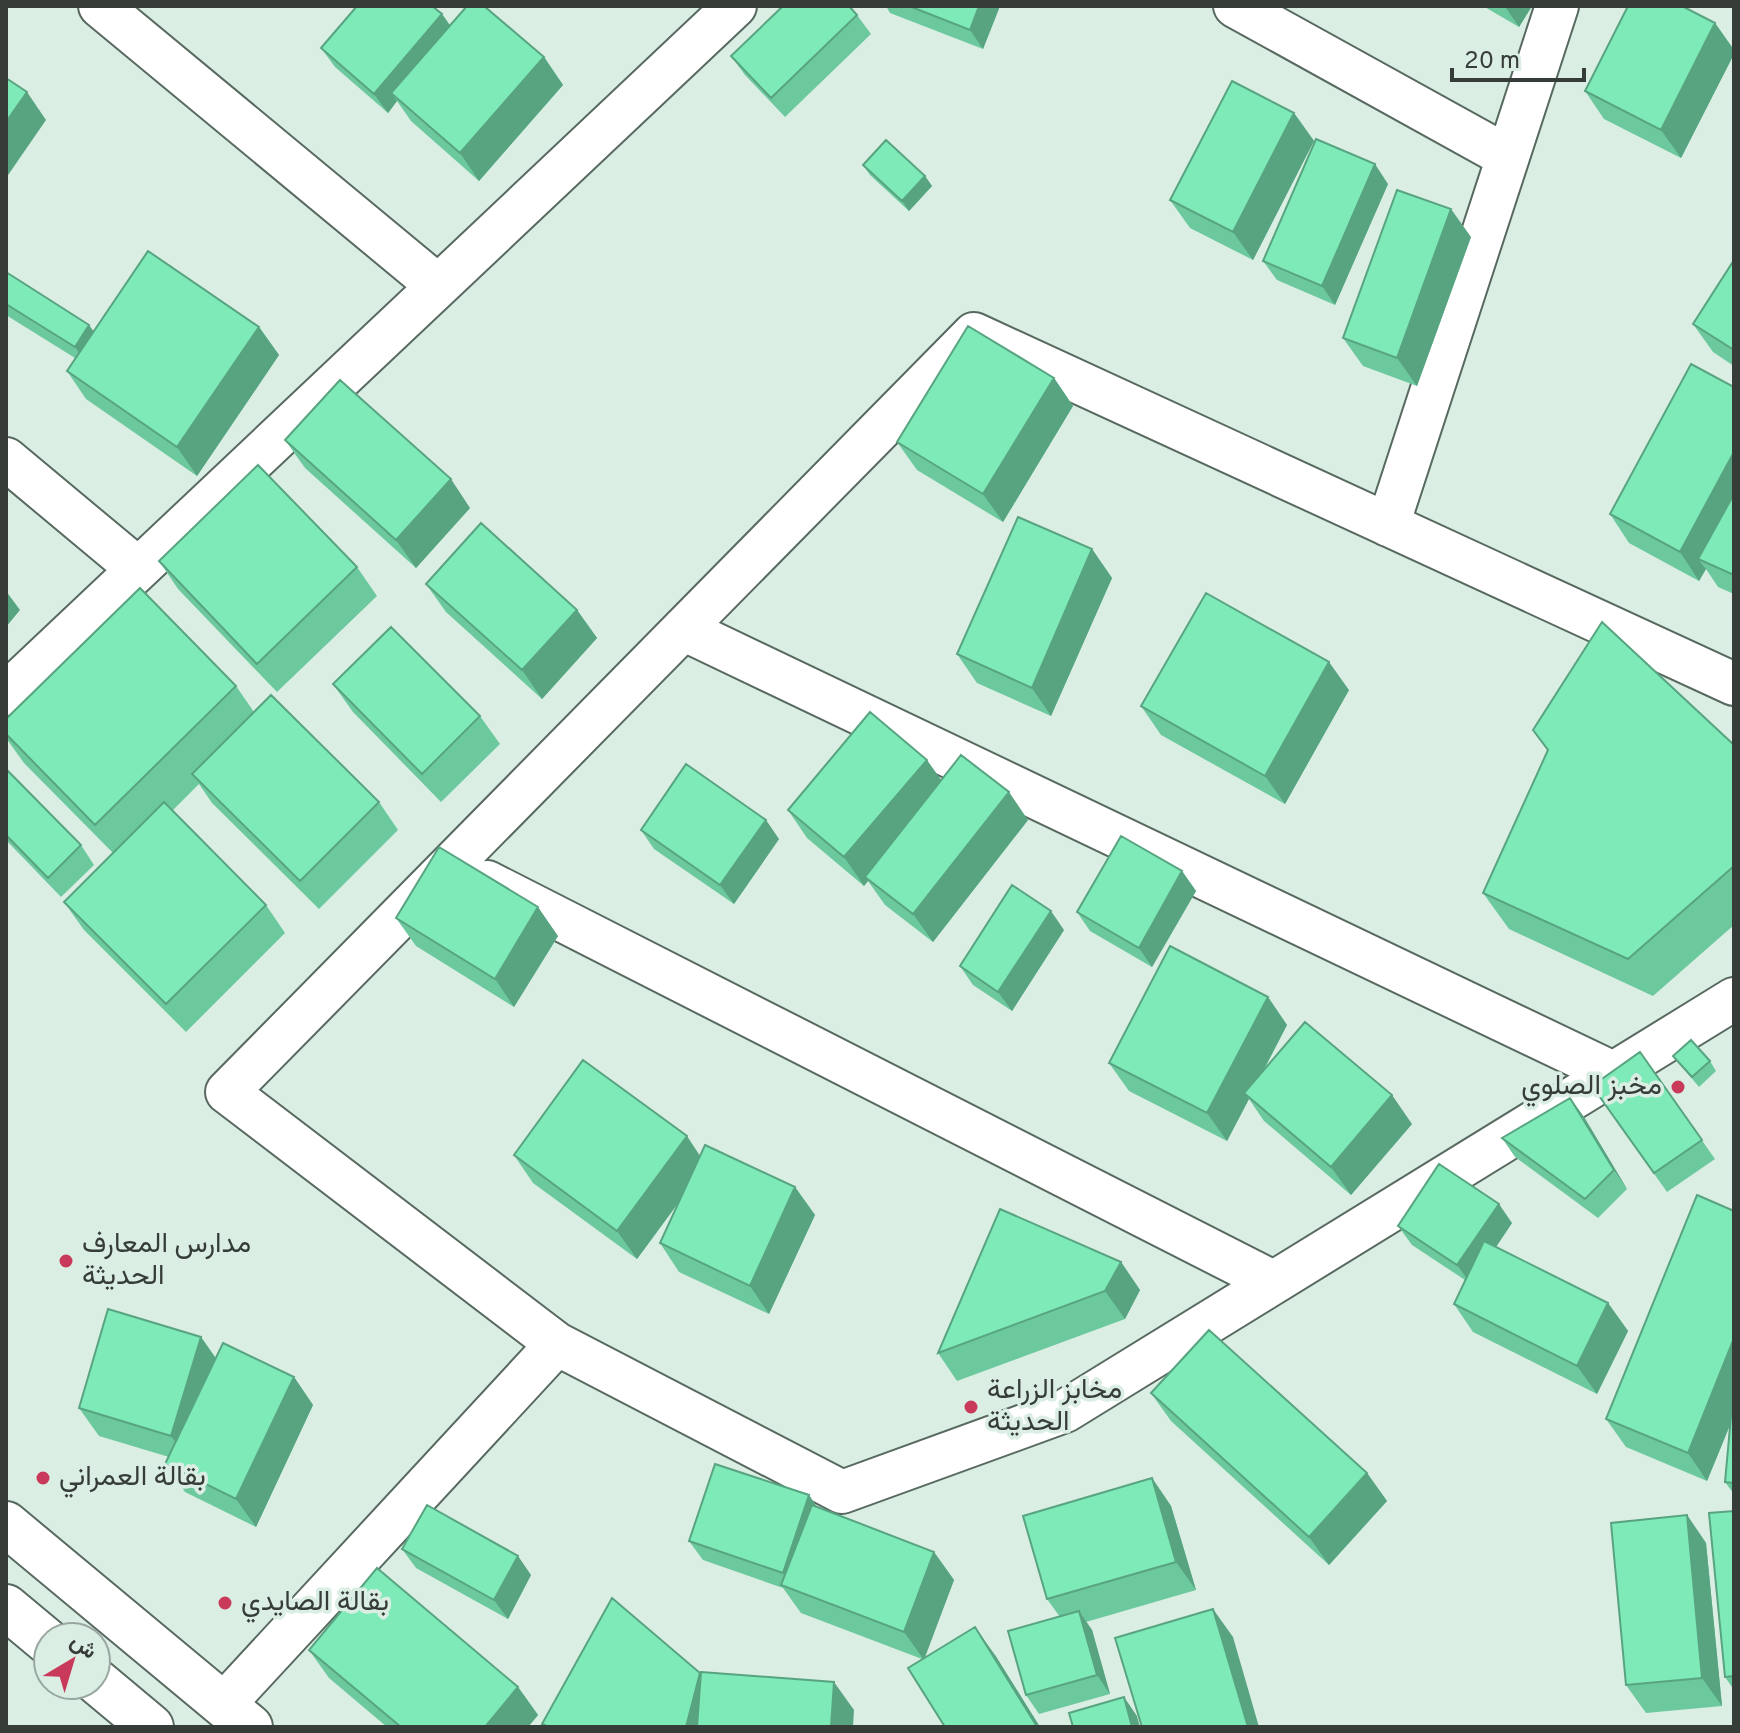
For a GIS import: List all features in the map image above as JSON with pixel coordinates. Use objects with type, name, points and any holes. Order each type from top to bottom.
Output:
[{"type":"street","points":[[100,6],[438,286]]},
{"type":"street","points":[[1235,6],[1508,157]]},
{"type":"street","points":[[1388,525],[1557,6]]},
{"type":"street","points":[[6,694],[732,7]]},
{"type":"street","points":[[1734,684],[974,334],[227,1092],[557,1344],[842,1492],[1065,1411],[1734,999]]},
{"type":"street","points":[[6,459],[138,569]]},
{"type":"street","points":[[683,629],[1613,1073]]},
{"type":"street","points":[[452,864],[1273,1282]]},
{"type":"street","points":[[6,1524],[236,1716],[557,1344]]},
{"type":"street","points":[[6,1607],[32,1629]]},
{"type":"street","points":[[112,1694],[151,1727]]},
{"type":"building","points":[[357,6],[432,6],[442,14],[374,94],[321,48]]},
{"type":"building","points":[[467,6],[484,6],[544,57],[460,153],[391,93]]},
{"type":"building","points":[[783,6],[849,6],[857,15],[771,98],[731,56]]},
{"type":"building","points":[[909,6],[979,6],[970,30]]},
{"type":"building","points":[[1628,6],[1682,6],[1715,23],[1661,130],[1585,91]]},
{"type":"building","points":[[6,78],[27,92],[6,122]]},
{"type":"building","points":[[1232,81],[1294,113],[1233,232],[1170,200]]},
{"type":"building","points":[[1316,139],[1375,164],[1322,286],[1263,261]]},
{"type":"building","points":[[886,140],[925,176],[902,201],[863,165]]},
{"type":"building","points":[[1397,190],[1451,209],[1397,358],[1343,338]]},
{"type":"building","points":[[148,251],[259,327],[177,447],[67,371]]},
{"type":"building","points":[[1734,260],[1734,350],[1693,324]]},
{"type":"building","points":[[6,272],[89,325],[75,347],[6,304]]},
{"type":"building","points":[[968,326],[1054,378],[983,494],[897,442]]},
{"type":"building","points":[[1691,364],[1734,387],[1734,452],[1680,552],[1610,514]]},
{"type":"building","points":[[340,380],[451,479],[396,540],[285,440]]},
{"type":"building","points":[[258,465],[357,567],[257,664],[159,561]]},
{"type":"building","points":[[1734,494],[1734,575],[1698,559]]},
{"type":"building","points":[[1018,517],[1092,549],[1032,688],[957,654]]},
{"type":"building","points":[[481,523],[577,610],[522,670],[426,584]]},
{"type":"building","points":[[140,588],[236,686],[95,825],[6,734],[6,719]]},
{"type":"building","points":[[1206,593],[1329,662],[1265,776],[1141,706]]},
{"type":"building","points":[[1602,622],[1734,745],[1734,866],[1628,959],[1483,893],[1548,750],[1533,730]]},
{"type":"building","points":[[391,627],[480,716],[422,774],[333,684]]},
{"type":"building","points":[[271,695],[379,802],[300,881],[192,774]]},
{"type":"building","points":[[870,712],[927,760],[844,857],[788,810]]},
{"type":"building","points":[[961,755],[1009,792],[913,914],[865,877]]},
{"type":"building","points":[[686,764],[766,820],[720,885],[641,830]]},
{"type":"building","points":[[6,769],[81,845],[48,878],[6,835]]},
{"type":"building","points":[[164,802],[266,905],[166,1004],[64,902]]},
{"type":"building","points":[[1121,836],[1182,871],[1139,948],[1077,912]]},
{"type":"building","points":[[439,847],[538,907],[495,979],[396,918]]},
{"type":"building","points":[[1012,885],[1051,911],[998,992],[960,966]]},
{"type":"building","points":[[1170,946],[1268,997],[1207,1113],[1109,1063]]},
{"type":"building","points":[[1305,1022],[1392,1095],[1331,1167],[1244,1093]]},
{"type":"building","points":[[1691,1040],[1710,1061],[1692,1077],[1673,1056]]},
{"type":"building","points":[[1640,1052],[1702,1140],[1654,1173],[1592,1086]]},
{"type":"building","points":[[583,1060],[687,1136],[617,1231],[514,1155]]},
{"type":"building","points":[[1570,1098],[1614,1170],[1585,1199],[1502,1138]]},
{"type":"building","points":[[705,1145],[795,1187],[750,1286],[660,1243]]},
{"type":"building","points":[[1439,1164],[1499,1204],[1457,1265],[1398,1226]]},
{"type":"building","points":[[1697,1195],[1734,1211],[1734,1338],[1688,1453],[1606,1419]]},
{"type":"building","points":[[1000,1209],[1121,1262],[1105,1291],[938,1353]]},
{"type":"building","points":[[1484,1241],[1608,1303],[1577,1366],[1454,1304]]},
{"type":"building","points":[[108,1309],[201,1337],[171,1436],[79,1408]]},
{"type":"building","points":[[1209,1330],[1367,1473],[1309,1537],[1151,1393]]},
{"type":"building","points":[[223,1343],[294,1377],[236,1499],[165,1464]]},
{"type":"building","points":[[1734,1394],[1734,1483],[1725,1482]]},
{"type":"building","points":[[715,1464],[809,1495],[783,1573],[689,1541]]},
{"type":"building","points":[[1152,1478],[1176,1562],[1047,1599],[1023,1516]]},
{"type":"building","points":[[427,1505],[518,1556],[494,1600],[402,1549]]},
{"type":"building","points":[[812,1505],[934,1552],[904,1632],[781,1585]]},
{"type":"building","points":[[1734,1511],[1734,1676],[1725,1677],[1709,1513]]},
{"type":"building","points":[[1687,1515],[1702,1678],[1626,1685],[1611,1523]]},
{"type":"building","points":[[377,1568],[518,1687],[485,1727],[401,1727],[309,1650]]},
{"type":"building","points":[[612,1598],[700,1673],[686,1727],[549,1727],[542,1724]]},
{"type":"building","points":[[1213,1609],[1248,1727],[1142,1727],[1115,1638]]},
{"type":"building","points":[[1079,1611],[1097,1675],[1026,1695],[1008,1631]]},
{"type":"building","points":[[975,1627],[1036,1725],[1033,1727],[945,1727],[908,1668]]},
{"type":"building","points":[[701,1672],[834,1682],[831,1727],[697,1727]]},
{"type":"building","points":[[1124,1697],[1132,1727],[1073,1727],[1069,1713]]},
{"type":"place","name":"مخبز الصلوي","points":[[1678,1087]]},
{"type":"place","name":"مدارس المعارف الحديثة","points":[[66,1261]]},
{"type":"place","name":"مخابز الزراعة الحديثة","points":[[971,1407]]},
{"type":"place","name":"بقالة العمراني","points":[[43,1478]]},
{"type":"place","name":"بقالة الصايدي","points":[[225,1603]]}]
